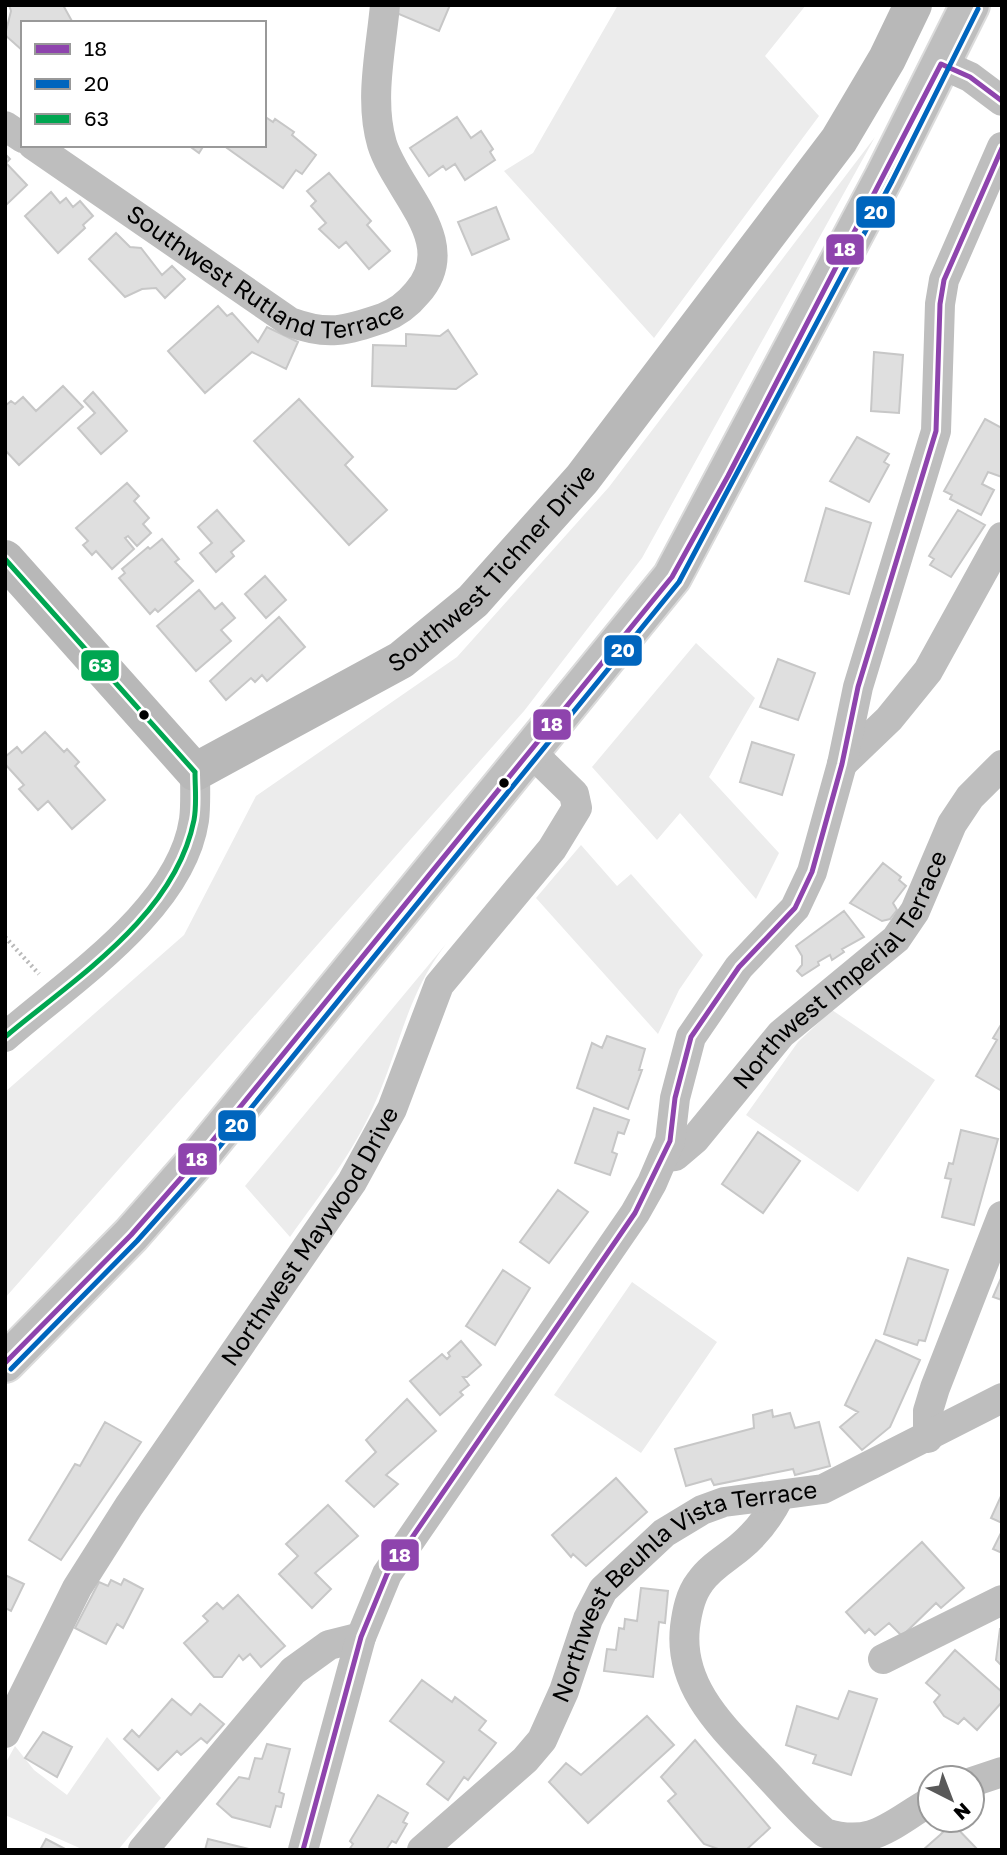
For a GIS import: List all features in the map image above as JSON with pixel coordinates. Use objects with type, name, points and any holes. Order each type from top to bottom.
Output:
[{"type":"main road","points":[[5,1363],[156,1208],[672,577],[728,476],[970,5]]},
{"type":"street","name":"Southwest Rutland Terrace","points":[[36,147],[290,322],[315,332],[336,331],[393,314],[424,286],[433,266],[432,243],[424,220],[395,172],[382,143],[376,103],[385,5]]},
{"type":"street","name":"Southwest Tichner Drive","points":[[195,772],[401,660],[472,601],[582,479],[824,161],[862,103],[913,5]]},
{"type":"street","points":[[942,64],[970,77],[1002,101]]},
{"type":"street","points":[[5,126],[21,137]]},
{"type":"street","points":[[303,1850],[361,1637],[375,1599],[394,1563],[635,1213],[665,1157],[682,1067],[691,1037],[739,967],[796,908],[812,872],[842,764],[858,687],[936,431],[940,304],[944,281],[1002,147]]},
{"type":"street","points":[[842,764],[889,719],[928,671],[1002,537]]},
{"type":"street","points":[[5,559],[195,772],[194,820],[173,879],[131,929],[5,1037]]},
{"type":"street","name":"Northwest Maywood Drive","points":[[5,1733],[77,1588],[99,1553],[352,1182],[392,1109],[439,985],[552,849],[573,818],[577,800],[575,794],[530,751]]},
{"type":"street","name":"Northwest Imperial Terrace","points":[[665,1157],[675,1156],[695,1139],[781,1034],[897,939],[915,911],[952,824],[970,797],[1002,765]]},
{"type":"street","points":[[928,1438],[928,1411],[935,1388],[1002,1216]]},
{"type":"street","name":"Northwest Beuhla Vista Terrace","points":[[422,1850],[524,1760],[542,1740],[565,1690],[588,1619],[603,1590],[664,1533],[702,1510],[724,1502],[779,1497],[822,1489],[928,1438],[1002,1398]]},
{"type":"street","points":[[779,1497],[769,1518],[757,1532],[716,1565],[691,1596],[684,1636],[691,1675],[698,1692],[719,1723],[825,1833],[843,1839],[880,1833],[916,1811]]},
{"type":"street","points":[[883,1658],[1002,1600]]},
{"type":"street","points":[[143,1850],[293,1671],[329,1645],[361,1637]]},
{"type":"path","points":[[5,937],[56,993]]},
{"type":"shaded area","points":[[618,5],[806,5],[765,56],[819,116],[654,338],[504,171],[533,153]]},
{"type":"shaded area","points":[[875,137],[642,558],[524,711],[5,1298],[5,1092],[184,935],[256,796],[457,657],[609,487]]},
{"type":"shaded area","points":[[696,643],[755,698],[709,777],[779,853],[756,899],[680,813],[657,840],[592,767]]},
{"type":"shaded area","points":[[581,845],[617,886],[631,874],[703,955],[679,990],[658,1034],[536,898]]},
{"type":"shaded area","points":[[446,944],[432,964],[412,1003],[366,1123],[290,1237],[245,1186]]},
{"type":"shaded area","points":[[832,1010],[935,1080],[858,1192],[746,1115],[798,1042]]},
{"type":"shaded area","points":[[632,1282],[717,1342],[641,1453],[554,1395]]},
{"type":"shaded area","points":[[107,1737],[161,1798],[118,1850],[84,1850],[5,1815],[5,1764],[15,1746],[34,1770],[67,1795]]},
{"type":"building","points":[[9,5],[63,5],[72,21],[21,21],[21,49],[5,35],[11,11]]},
{"type":"building","points":[[396,5],[450,5],[439,31],[394,12]]},
{"type":"building","points":[[266,117],[273,122],[275,119],[294,132],[292,135],[316,155],[302,174],[296,170],[283,188],[227,148],[266,147]]},
{"type":"building","points":[[457,117],[471,138],[481,131],[493,149],[490,152],[495,160],[465,180],[455,164],[446,170],[443,166],[429,176],[410,148]]},
{"type":"building","points":[[191,147],[203,147],[199,153]]},
{"type":"building","points":[[5,154],[10,159],[6,163],[27,185],[5,206]]},
{"type":"building","points":[[329,173],[371,221],[367,225],[390,251],[369,269],[346,242],[339,248],[319,229],[326,223],[311,206],[316,201],[307,191]]},
{"type":"building","points":[[51,192],[60,203],[66,198],[73,207],[80,201],[93,216],[83,225],[85,228],[58,253],[25,216]]},
{"type":"building","points":[[496,207],[509,239],[472,255],[458,222]]},
{"type":"building","points":[[116,233],[130,247],[141,248],[162,275],[172,266],[185,279],[165,298],[156,288],[142,289],[125,297],[89,259]]},
{"type":"building","points":[[218,306],[227,316],[232,313],[258,342],[267,327],[298,342],[286,369],[252,352],[205,393],[168,351]]},
{"type":"building","points":[[448,330],[477,374],[456,389],[372,386],[373,345],[406,346],[406,334],[440,336]]},
{"type":"building","points":[[874,352],[903,355],[899,413],[871,411]]},
{"type":"building","points":[[63,386],[83,407],[19,465],[5,450],[5,406],[11,401],[15,404],[23,397],[36,411]]},
{"type":"building","points":[[93,392],[127,431],[101,454],[78,428],[95,413],[84,401]]},
{"type":"building","points":[[299,399],[353,457],[345,465],[387,510],[349,545],[254,441]]},
{"type":"building","points":[[985,419],[1002,428],[1002,477],[988,472],[982,484],[994,490],[981,515],[950,499],[952,495],[944,491]]},
{"type":"building","points":[[857,437],[889,454],[884,462],[889,465],[869,502],[830,481]]},
{"type":"building","points":[[127,483],[139,496],[134,501],[149,518],[143,524],[151,533],[137,546],[128,536],[125,538],[134,549],[112,569],[96,551],[92,555],[83,545],[88,541],[76,528]]},
{"type":"building","points":[[826,508],[871,523],[849,594],[805,581]]},
{"type":"building","points":[[217,510],[244,541],[231,552],[234,556],[216,572],[200,553],[212,543],[198,527]]},
{"type":"building","points":[[958,510],[985,525],[951,577],[930,565],[934,559],[929,556]]},
{"type":"building","points":[[162,539],[179,559],[175,562],[193,581],[158,612],[155,609],[150,614],[119,578],[125,573],[122,569]]},
{"type":"building","points":[[265,576],[286,600],[266,618],[245,594]]},
{"type":"building","points":[[199,590],[215,609],[222,603],[235,618],[221,630],[231,641],[196,671],[157,626]]},
{"type":"building","points":[[279,617],[305,647],[267,681],[262,675],[255,682],[251,678],[226,700],[210,681]]},
{"type":"building","points":[[778,659],[815,673],[798,720],[760,707]]},
{"type":"building","points":[[45,732],[64,752],[67,749],[79,762],[75,766],[105,800],[72,829],[48,801],[38,810],[19,789],[24,785],[5,764],[5,757],[17,747],[22,753]]},
{"type":"building","points":[[752,742],[794,755],[782,795],[740,782]]},
{"type":"building","points":[[883,863],[901,877],[899,880],[906,886],[893,903],[897,910],[890,919],[882,921],[850,903]]},
{"type":"building","points":[[844,911],[864,937],[842,949],[844,952],[832,960],[830,955],[818,962],[819,965],[802,976],[797,971],[802,965],[802,956],[796,946]]},
{"type":"building","points":[[1002,1023],[1002,1091],[976,1076],[997,1040],[993,1038]]},
{"type":"building","points":[[607,1036],[645,1049],[639,1070],[642,1070],[628,1109],[577,1088],[592,1043],[602,1048]]},
{"type":"building","points":[[594,1108],[629,1120],[624,1134],[618,1132],[612,1152],[617,1154],[610,1175],[575,1163]]},
{"type":"building","points":[[961,1130],[998,1139],[974,1225],[942,1217],[951,1179],[945,1178],[949,1163],[953,1164]]},
{"type":"building","points":[[758,1132],[800,1161],[763,1213],[722,1184]]},
{"type":"building","points":[[558,1190],[588,1212],[549,1263],[520,1242]]},
{"type":"building","points":[[908,1258],[948,1270],[925,1341],[919,1340],[917,1345],[884,1334]]},
{"type":"building","points":[[503,1270],[530,1288],[495,1345],[466,1326]]},
{"type":"building","points":[[1002,1276],[1002,1300],[993,1297]]},
{"type":"building","points":[[876,1340],[920,1360],[890,1427],[862,1450],[840,1427],[858,1412],[845,1405]]},
{"type":"building","points":[[461,1341],[481,1365],[467,1377],[463,1377],[469,1385],[460,1392],[463,1395],[440,1415],[410,1381],[442,1354],[447,1359],[450,1356],[448,1353]]},
{"type":"building","points":[[407,1399],[436,1431],[386,1475],[398,1484],[374,1507],[346,1481],[376,1452],[366,1440]]},
{"type":"building","points":[[772,1410],[773,1417],[790,1413],[795,1428],[819,1422],[830,1466],[795,1475],[793,1469],[714,1485],[711,1479],[686,1486],[675,1449],[754,1428],[753,1415]]},
{"type":"building","points":[[105,1422],[141,1442],[61,1560],[29,1540],[75,1464],[80,1466]]},
{"type":"building","points":[[616,1478],[647,1512],[586,1566],[573,1554],[571,1557],[552,1535]]},
{"type":"building","points":[[1002,1494],[1002,1523],[991,1518]]},
{"type":"building","points":[[328,1505],[358,1536],[315,1573],[331,1589],[312,1608],[279,1574],[298,1556],[286,1544]]},
{"type":"building","points":[[1002,1531],[1002,1553],[993,1549]]},
{"type":"building","points":[[922,1542],[964,1588],[941,1608],[936,1603],[902,1636],[889,1623],[875,1635],[869,1629],[865,1633],[846,1612]]},
{"type":"building","points":[[5,1575],[24,1584],[11,1611],[5,1608]]},
{"type":"building","points":[[124,1579],[143,1589],[123,1628],[117,1624],[106,1644],[75,1628],[99,1582],[108,1586],[111,1580],[121,1585]]},
{"type":"building","points":[[641,1588],[668,1591],[665,1623],[659,1622],[653,1677],[604,1671],[607,1649],[616,1650],[619,1628],[624,1629],[625,1619],[637,1621]]},
{"type":"building","points":[[238,1595],[285,1646],[261,1667],[250,1654],[243,1660],[239,1655],[222,1677],[214,1677],[184,1643],[208,1621],[203,1616],[217,1603],[223,1609]]},
{"type":"building","points":[[1002,1629],[1002,1666],[996,1660]]},
{"type":"building","points":[[955,1650],[1002,1692],[1002,1702],[977,1730],[964,1718],[958,1724],[944,1716],[934,1702],[940,1695],[926,1683]]},
{"type":"building","points":[[422,1680],[452,1702],[455,1697],[486,1721],[479,1730],[496,1743],[468,1780],[464,1777],[448,1800],[427,1784],[444,1762],[390,1721]]},
{"type":"building","points":[[849,1691],[877,1699],[851,1775],[813,1763],[816,1755],[786,1745],[797,1706],[838,1719]]},
{"type":"building","points":[[172,1699],[191,1715],[200,1704],[224,1724],[207,1743],[201,1738],[181,1755],[177,1751],[158,1770],[124,1739],[132,1730],[139,1737]]},
{"type":"building","points":[[647,1716],[674,1745],[588,1823],[549,1782],[566,1763],[581,1775]]},
{"type":"building","points":[[43,1732],[72,1747],[57,1777],[25,1758]]},
{"type":"building","points":[[695,1740],[770,1828],[746,1850],[721,1850],[704,1844],[668,1801],[676,1794],[661,1777]]},
{"type":"building","points":[[267,1744],[290,1749],[279,1792],[284,1794],[281,1807],[276,1806],[270,1827],[232,1817],[217,1804],[239,1777],[249,1779],[255,1758],[262,1759]]},
{"type":"building","points":[[378,1795],[408,1813],[403,1822],[407,1824],[396,1843],[392,1841],[386,1850],[349,1850],[353,1844],[350,1841]]},
{"type":"building","points":[[963,1834],[978,1850],[923,1850],[940,1835]]},
{"type":"building","points":[[46,1839],[67,1850],[40,1850]]},
{"type":"building","points":[[208,1839],[253,1850],[205,1850]]},
{"type":"transit line","name":"20","points":[[11,1369],[137,1241],[203,1167],[679,582],[892,181],[978,9]]},
{"type":"transit line","name":"18","points":[[5,1363],[131,1235],[196,1161],[672,577],[728,476],[941,64],[970,77],[1002,101]]},
{"type":"transit line","name":"18","points":[[303,1850],[361,1637],[387,1574],[635,1213],[670,1141],[675,1098],[691,1037],[739,967],[795,908],[812,872],[842,764],[858,687],[936,431],[940,304],[944,280],[1002,148]]},
{"type":"transit line","name":"63","points":[[5,559],[195,772]]},
{"type":"transit line","name":"63","points":[[5,1037],[119,942],[166,886],[183,854],[194,820],[195,772]]}]
